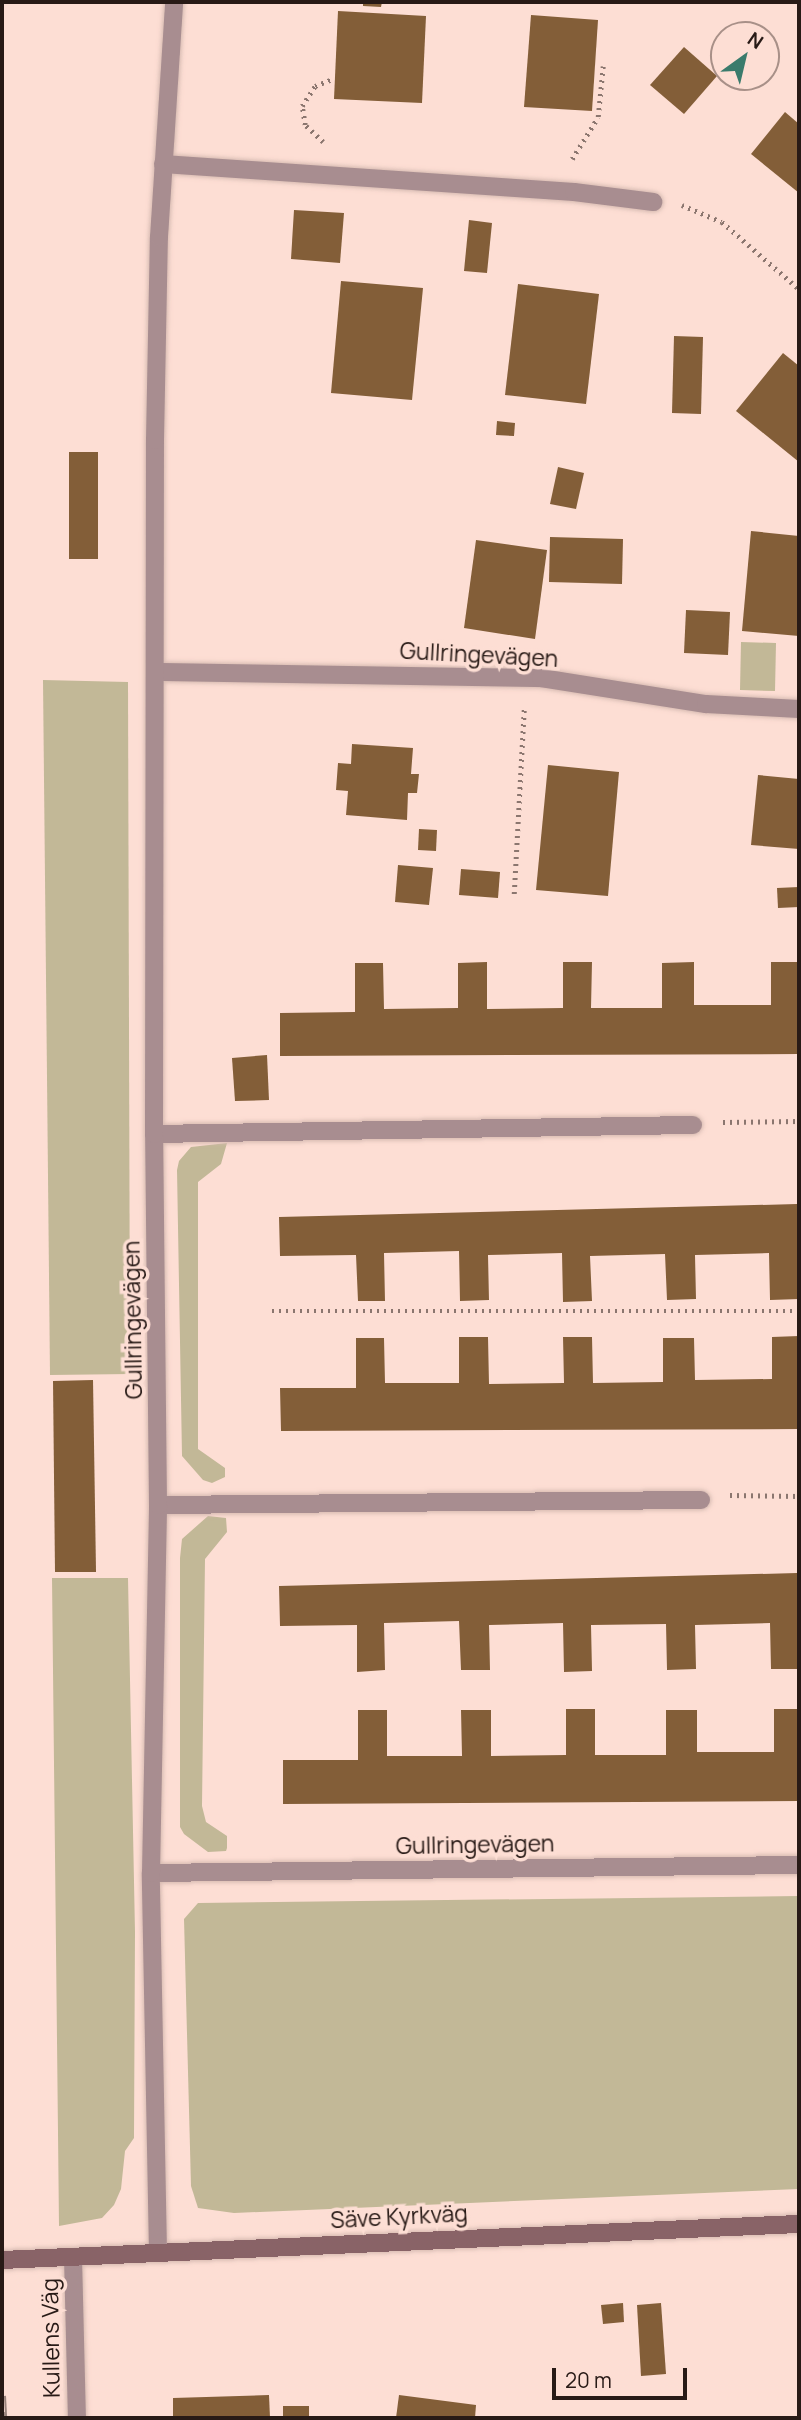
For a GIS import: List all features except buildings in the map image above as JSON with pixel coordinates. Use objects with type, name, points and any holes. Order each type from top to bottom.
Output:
[{"type":"street","name":"Gullringevägen","points":[[158,2252],[151,1872],[158,1505],[154,1134],[155,426],[163,164],[174,2]]},
{"type":"street","points":[[163,164],[552,191],[653,202]]},
{"type":"street","name":"Gullringevägen","points":[[156,672],[526,678],[706,704],[799,709]]},
{"type":"street","points":[[154,1134],[693,1125]]},
{"type":"street","points":[[158,1505],[701,1500]]},
{"type":"street","name":"Gullringevägen","points":[[151,1872],[799,1865]]},
{"type":"street","name":"Säve Kyrkväg","points":[[2,2260],[799,2224]]},
{"type":"street","name":"Kullens Väg","points":[[74,2257],[76,2418]]},
{"type":"path","points":[[552,191],[598,117],[603,66]]},
{"type":"path","points":[[332,79],[315,86],[302,106],[303,116],[305,125],[320,140],[344,148],[342,177]]},
{"type":"path","points":[[653,202],[688,206],[722,222],[799,289]]},
{"type":"path","points":[[514,894],[526,678]]},
{"type":"path","points":[[693,1125],[799,1121]]},
{"type":"path","points":[[272,1311],[799,1311]]},
{"type":"path","points":[[701,1500],[724,1495],[799,1496]]},
{"type":"shaded area","points":[[741,642],[776,643],[775,691],[740,690]]},
{"type":"shaded area","points":[[43,680],[128,682],[130,1374],[50,1375]]},
{"type":"shaded area","points":[[227,1143],[221,1164],[198,1182],[198,1449],[225,1468],[225,1477],[212,1483],[203,1480],[182,1456],[177,1170],[179,1161],[191,1147]]},
{"type":"shaded area","points":[[208,1516],[226,1518],[227,1532],[205,1559],[202,1806],[206,1822],[227,1836],[227,1848],[226,1851],[208,1852],[184,1834],[180,1827],[180,1558],[182,1539]]},
{"type":"shaded area","points":[[52,1578],[128,1578],[135,1932],[134,2138],[125,2151],[121,2189],[114,2205],[102,2218],[59,2226]]},
{"type":"shaded area","points":[[799,1896],[799,2189],[234,2213],[198,2208],[191,2186],[184,1919],[198,1903]]},
{"type":"railway","points":[[2,2396],[3,2418]]}]
